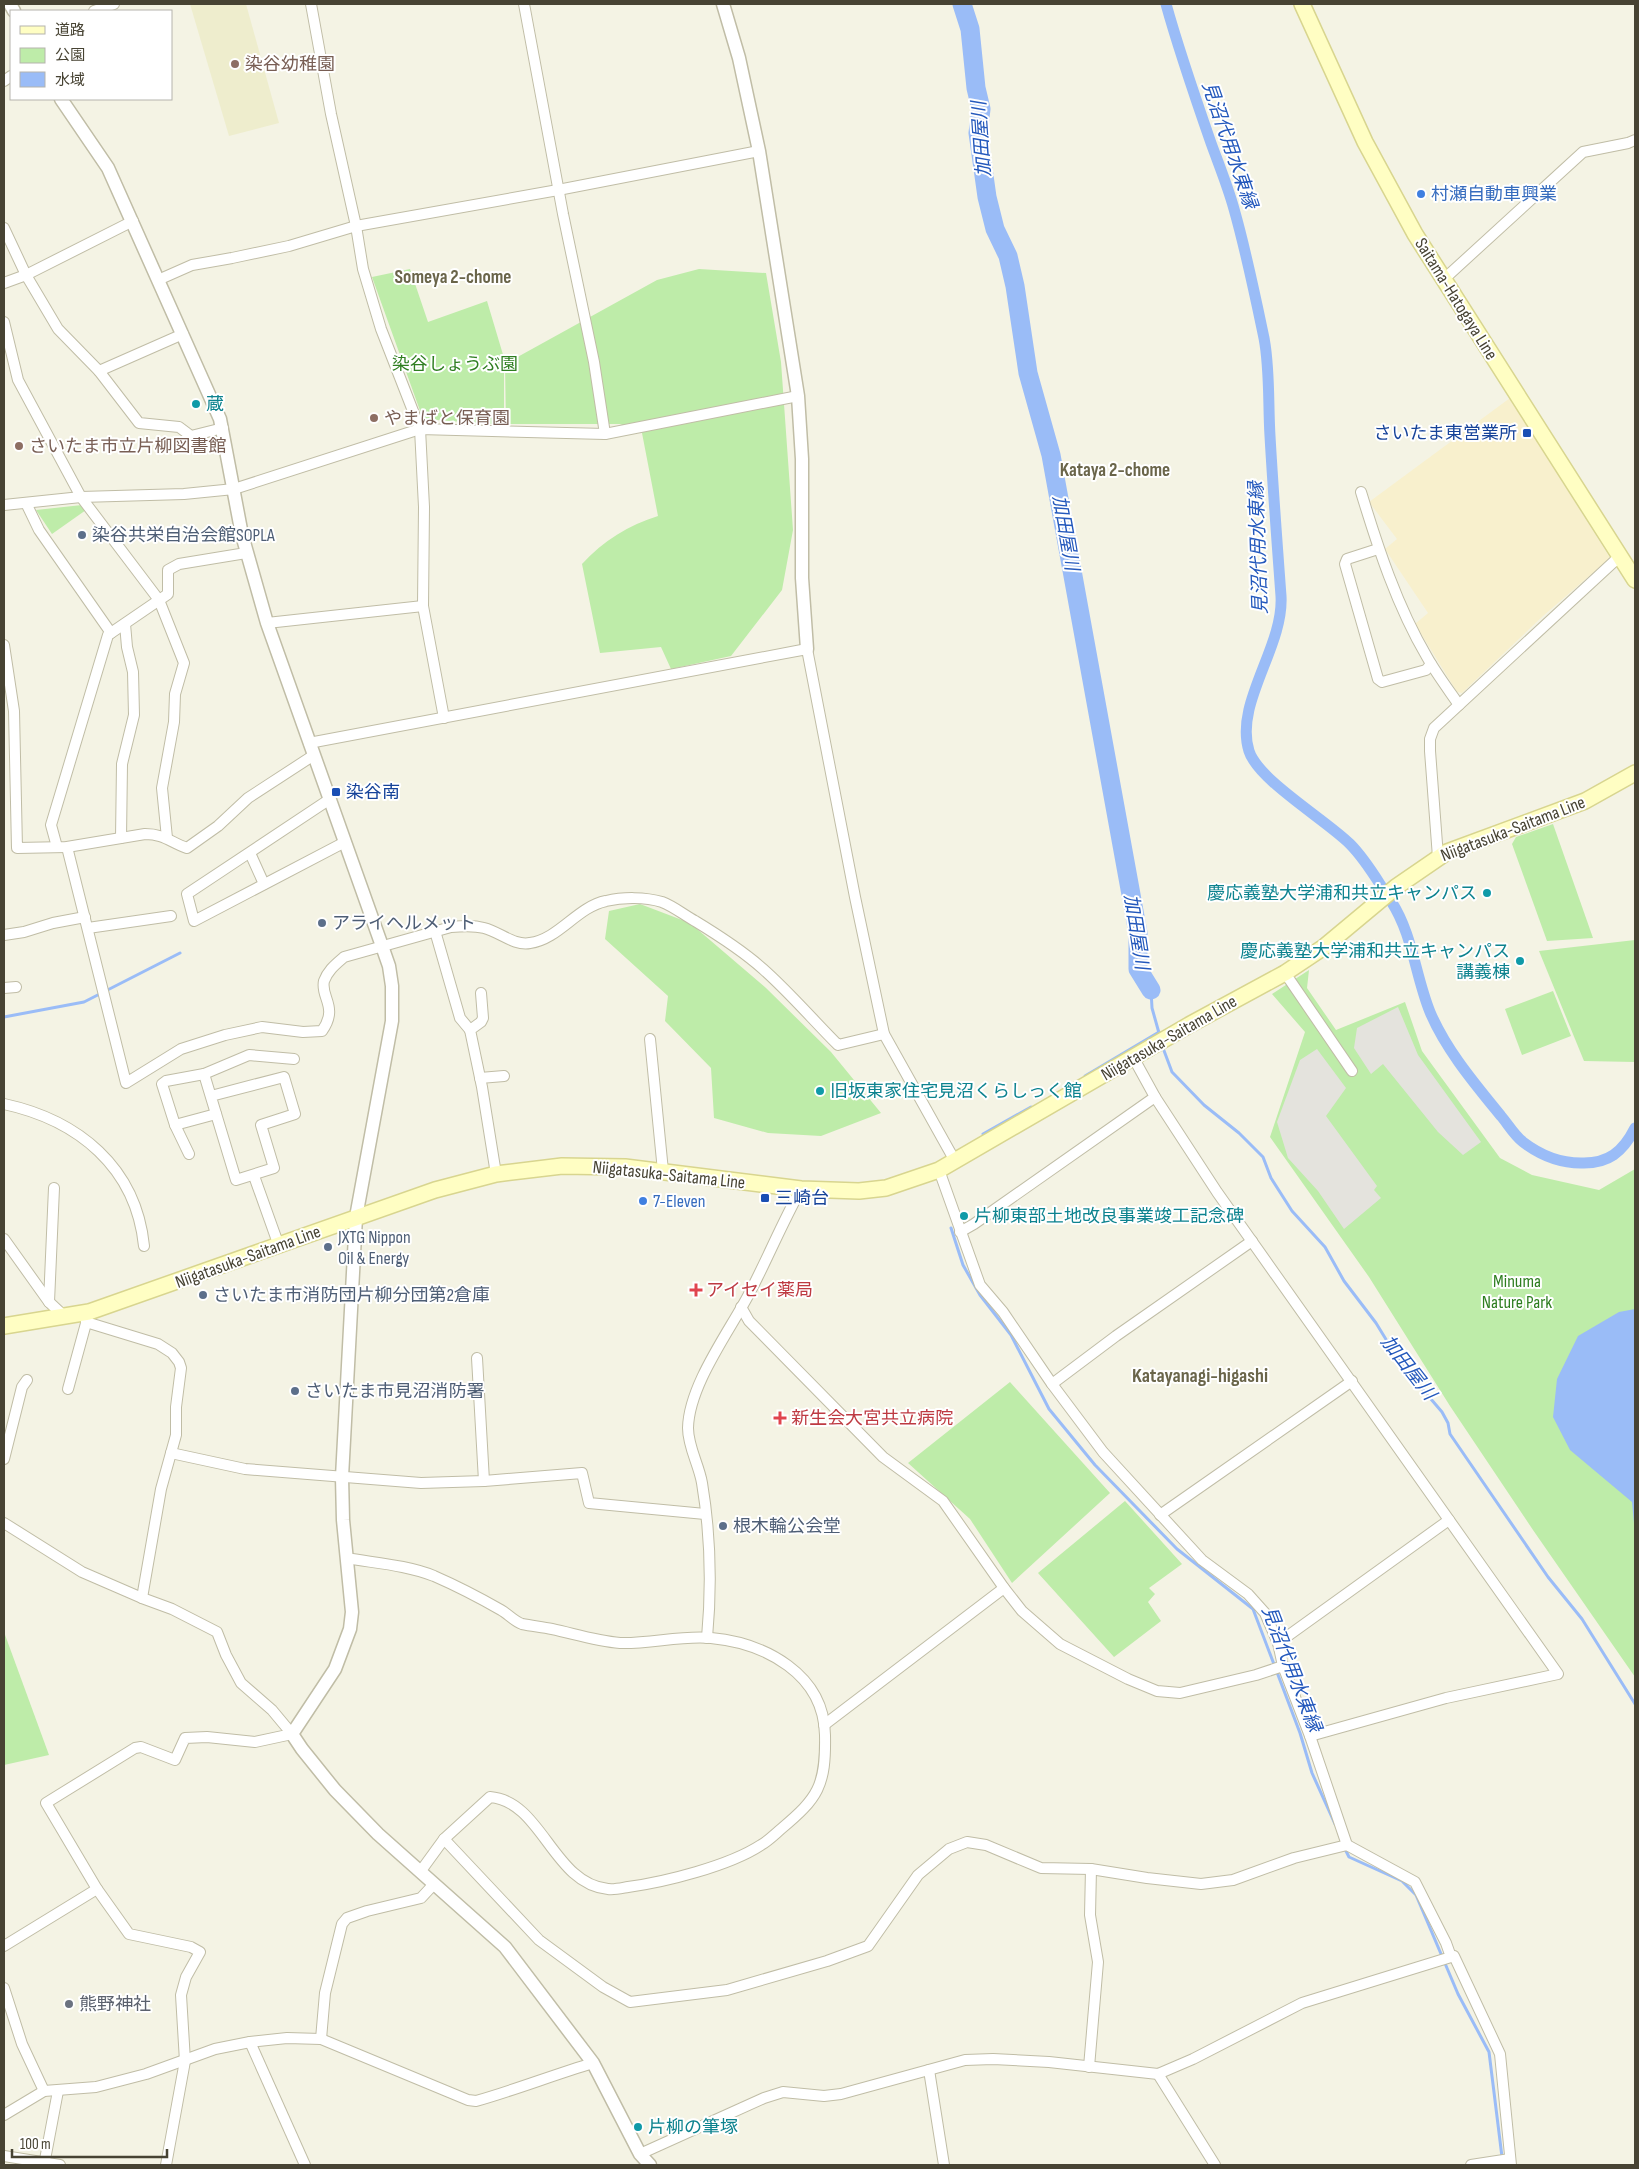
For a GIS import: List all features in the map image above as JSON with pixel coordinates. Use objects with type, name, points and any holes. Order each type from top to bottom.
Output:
[{"type":"main road","name":"Saitama-Hatogaya Line","points":[[1302,4],[1365,142],[1394,197],[1443,280],[1635,580]]},
{"type":"main road","name":"Niigatasuka-Saitama Line","points":[[4,1326],[64,1317],[87,1317],[356,1217],[435,1190],[496,1174],[562,1166],[625,1167],[801,1189],[859,1191],[886,1188],[939,1170],[1134,1057],[1285,973],[1324,947],[1396,887],[1438,857],[1474,841],[1585,801],[1635,773]]},
{"type":"street","points":[[97,10],[114,4]]},
{"type":"street","points":[[311,4],[330,114],[356,226],[363,270],[370,296],[404,392],[420,429],[424,507],[423,606],[444,718]]},
{"type":"street","points":[[524,4],[558,190],[594,362],[605,434]]},
{"type":"street","points":[[723,4],[740,58],[759,151],[798,396],[802,459],[802,578],[808,649],[855,896],[884,1034],[955,1161]]},
{"type":"street","points":[[62,100],[108,168],[223,428],[246,553],[267,623],[389,966],[392,986],[392,1021],[356,1217],[342,1478],[346,1558],[352,1612],[347,1640],[334,1670],[292,1734],[255,1742],[207,1736],[185,1738],[175,1760],[141,1747],[135,1748],[46,1803],[97,1889],[129,1934],[191,1947],[200,1952],[186,1976],[181,1995],[184,2061],[166,2165]]},
{"type":"street","points":[[1443,280],[1583,152],[1635,140]]},
{"type":"street","points":[[158,280],[192,265],[289,246],[356,226],[558,190],[759,151]]},
{"type":"street","points":[[4,283],[26,275],[133,222]]},
{"type":"street","points":[[4,228],[26,275],[58,329],[99,371],[139,423],[179,427],[191,436],[223,428]]},
{"type":"street","points":[[4,322],[18,380],[81,497],[159,600],[184,663],[175,694],[174,722],[162,788],[166,838]]},
{"type":"street","points":[[99,371],[183,334]]},
{"type":"street","points":[[4,505],[81,497],[184,494],[234,490],[420,429],[605,434],[798,396]]},
{"type":"street","points":[[1360,492],[1378,549],[1412,630],[1431,664],[1459,705]]},
{"type":"street","points":[[26,503],[39,530],[111,633]]},
{"type":"street","points":[[1378,549],[1347,559],[1344,564],[1378,679],[1382,682],[1426,670],[1431,664]]},
{"type":"street","points":[[246,553],[179,564],[168,570],[168,594],[108,635],[51,825],[62,847],[85,917],[126,1083],[180,1049],[225,1035],[262,1027],[303,1032],[322,1031],[329,1021],[329,1004],[324,983],[330,968],[344,957],[450,927],[467,925],[483,928],[511,940],[530,944],[540,941],[592,905],[621,899],[639,898],[665,903],[707,928],[763,969],[838,1045],[884,1034]]},
{"type":"street","points":[[1438,857],[1430,739],[1434,728],[1620,556]]},
{"type":"street","points":[[267,623],[423,606]]},
{"type":"street","points":[[121,838],[122,764],[134,714],[133,672],[127,647],[125,624]]},
{"type":"street","points":[[4,644],[14,711],[16,741],[17,848],[62,847],[145,834],[158,834],[175,844],[188,848],[218,826],[248,798],[312,749],[444,718],[808,649]]},
{"type":"street","points":[[330,799],[187,894],[194,920],[345,842]]},
{"type":"street","points":[[250,853],[264,884]]},
{"type":"street","points":[[88,928],[171,916]]},
{"type":"street","points":[[4,935],[85,917]]},
{"type":"street","points":[[435,931],[460,1018],[470,1030],[496,1174]]},
{"type":"street","points":[[1285,973],[1352,1071]]},
{"type":"street","points":[[4,988],[16,988]]},
{"type":"street","points":[[470,1030],[481,1022],[481,993]]},
{"type":"street","points":[[650,1039],[663,1171]]},
{"type":"street","points":[[189,1154],[175,1125],[162,1084],[166,1081],[204,1074],[249,1054],[294,1059]]},
{"type":"street","points":[[1134,1057],[1155,1097],[1217,1192],[1352,1381],[1396,1448],[1558,1674],[1446,1698],[1310,1736]]},
{"type":"street","points":[[204,1074],[210,1096],[236,1180],[254,1176],[274,1168],[262,1125],[295,1114],[284,1077],[210,1096]]},
{"type":"street","points":[[480,1078],[504,1076]]},
{"type":"street","points":[[960,1232],[1155,1097]]},
{"type":"street","points":[[4,1104],[38,1113],[67,1126],[99,1152],[112,1166],[132,1197],[139,1214],[144,1246]]},
{"type":"street","points":[[175,1125],[216,1114]]},
{"type":"street","points":[[939,1170],[980,1285],[1003,1312],[1052,1384],[1103,1452],[1160,1515],[1202,1560],[1248,1594],[1265,1614],[1278,1643],[1283,1666],[1310,1736],[1347,1845]]},
{"type":"street","points":[[254,1176],[279,1246]]},
{"type":"street","points":[[49,1302],[54,1188]]},
{"type":"street","points":[[707,1638],[712,1593],[711,1562],[702,1482],[690,1442],[689,1419],[692,1406],[710,1364],[801,1189]]},
{"type":"street","points":[[4,1239],[49,1302],[64,1317]]},
{"type":"street","points":[[1052,1384],[1116,1336],[1252,1241]]},
{"type":"street","points":[[741,1307],[749,1321],[883,1456],[943,1501],[1022,1611],[1060,1644],[1157,1692],[1180,1694],[1256,1675],[1283,1666]]},
{"type":"street","points":[[68,1388],[87,1317],[158,1344],[172,1353],[179,1362],[181,1368],[176,1407],[177,1427],[160,1489],[142,1598]]},
{"type":"street","points":[[477,1358],[484,1481]]},
{"type":"street","points":[[4,1459],[22,1387],[27,1380]]},
{"type":"street","points":[[1160,1515],[1352,1381]]},
{"type":"street","points":[[171,1453],[245,1470],[421,1483],[484,1481],[582,1473],[589,1503],[706,1514]]},
{"type":"street","points":[[1278,1643],[1449,1520]]},
{"type":"street","points":[[4,1525],[82,1572],[142,1598],[172,1608],[217,1632],[226,1655],[241,1683],[272,1710],[335,1790],[378,1834],[504,1947],[593,2064],[640,2154],[650,2165]]},
{"type":"street","points":[[346,1558],[432,1575],[495,1607],[519,1623],[552,1629],[592,1640],[623,1643],[707,1638],[753,1648],[777,1657],[790,1665],[804,1678],[820,1709],[824,1725],[824,1766],[816,1795],[805,1810],[761,1846],[716,1866],[644,1885],[608,1890],[595,1886],[570,1873],[536,1827],[515,1806],[503,1798],[490,1797],[444,1839],[420,1872]]},
{"type":"street","points":[[824,1725],[1004,1588]]},
{"type":"street","points":[[444,1839],[539,1940],[603,1987],[630,2002],[728,1990],[827,1961],[868,1946],[918,1875],[949,1849],[967,1842],[986,1845],[1041,1868],[1091,1869],[1201,1884],[1234,1880],[1294,1858],[1347,1845],[1415,1882],[1446,1943],[1451,1957],[1302,2003],[1193,2059],[1158,2074],[1048,2062],[964,2060],[841,2094],[824,2096],[783,2092],[764,2098],[640,2154]]},
{"type":"street","points":[[1090,2067],[1098,1962],[1090,1915],[1091,1869]]},
{"type":"street","points":[[321,2039],[326,1993],[342,1924],[347,1918],[367,1911],[421,1898],[434,1884]]},
{"type":"street","points":[[4,1946],[97,1889]]},
{"type":"street","points":[[1454,1956],[1500,2054],[1511,2162],[1471,2165]]},
{"type":"street","points":[[4,1988],[22,2044],[44,2091]]},
{"type":"street","points":[[4,2115],[44,2091],[96,2087],[146,2074],[215,2049],[250,2042],[287,2038],[321,2039],[476,2102],[524,2088],[559,2073],[593,2064]]},
{"type":"street","points":[[250,2042],[305,2165]]},
{"type":"street","points":[[929,2070],[944,2165]]},
{"type":"street","points":[[1158,2074],[1215,2165]]},
{"type":"street","points":[[44,2164],[58,2091]]},
{"type":"street","points":[[4,2156],[44,2164],[60,2165]]},
{"type":"shaded area","name":"染谷幼稚園","points":[[190,4],[246,4],[279,123],[229,136]]},
{"type":"shaded area","points":[[1510,398],[1610,558],[1543,616],[1462,693],[1457,692],[1415,624],[1428,613],[1385,549],[1397,539],[1369,502]]},
{"type":"shaded area","points":[[1398,1007],[1418,1055],[1481,1142],[1463,1155],[1438,1132],[1383,1064],[1371,1074],[1354,1048],[1357,1028]]},
{"type":"shaded area","points":[[1317,1049],[1346,1088],[1326,1116],[1377,1186],[1374,1190],[1381,1198],[1344,1229],[1318,1191],[1288,1158],[1277,1122],[1300,1060]]},
{"type":"green space","name":"染谷しょうぶ園","points":[[410,269],[428,322],[487,301],[504,358],[504,425],[423,419],[372,277]]},
{"type":"green space","points":[[699,269],[766,273],[781,362],[793,530],[782,590],[731,656],[671,669],[661,647],[600,653],[582,564],[617,535],[637,524],[658,516],[642,433],[620,424],[506,424],[505,364],[657,280]]},
{"type":"green space","points":[[82,505],[86,510],[52,534],[36,510]]},
{"type":"green space","points":[[1553,824],[1593,938],[1547,941],[1512,844],[1516,837]]},
{"type":"green space","points":[[640,904],[690,923],[766,988],[831,1052],[881,1113],[821,1136],[768,1133],[714,1118],[711,1068],[665,1021],[668,996],[605,939],[609,911]]},
{"type":"green space","points":[[1635,940],[1635,1062],[1584,1061],[1539,951]]},
{"type":"green space","name":"Minuma Nature Park","points":[[1309,970],[1307,988],[1336,1030],[1405,1002],[1422,1051],[1500,1158],[1532,1175],[1599,1190],[1635,1169],[1635,1677],[1450,1406],[1369,1277],[1270,1137],[1305,1032],[1272,994]]},
{"type":"green space","points":[[1553,991],[1571,1036],[1522,1055],[1505,1009]]},
{"type":"green space","points":[[1010,1382],[1110,1493],[1012,1583],[970,1519],[908,1463]]},
{"type":"green space","points":[[1125,1501],[1182,1564],[1149,1588],[1155,1594],[1148,1602],[1161,1621],[1114,1657],[1038,1573]]},
{"type":"green space","points":[[4,1632],[49,1755],[4,1765]]},
{"type":"water","points":[[1635,1309],[1635,1534],[1632,1502],[1570,1450],[1553,1417],[1557,1379],[1578,1336],[1619,1312]]},
{"type":"waterway","name":"加田屋川","points":[[962,4],[970,29],[976,88],[981,109],[978,133],[987,197],[995,229],[1008,256],[1015,286],[1028,373],[1051,455],[1138,933],[1138,969],[1151,990]]},
{"type":"waterway","name":"見沼代用水東縁","points":[[1166,4],[1187,74],[1232,201],[1250,273],[1266,350],[1269,424],[1281,596],[1280,615],[1275,635],[1253,694],[1248,714],[1246,733],[1249,751],[1265,774],[1339,834],[1367,864],[1391,901],[1404,927],[1425,998],[1444,1040],[1471,1079],[1520,1139],[1536,1151],[1550,1157],[1565,1162],[1591,1163],[1614,1155],[1625,1144],[1635,1128]]},
{"type":"waterway","points":[[4,1017],[84,1002],[180,953]]},
{"type":"waterway","name":"加田屋川","points":[[1151,990],[1152,1008],[1159,1033]]},
{"type":"waterway","name":"見沼代用水東縁","points":[[1085,1076],[1159,1032]]},
{"type":"waterway","name":"加田屋川","points":[[1163,1048],[1172,1072],[1204,1105],[1239,1133],[1263,1157],[1271,1178],[1292,1211],[1325,1247],[1344,1281],[1376,1323],[1401,1364],[1442,1412],[1448,1423],[1450,1434],[1548,1577],[1582,1619],[1635,1704]]},
{"type":"waterway","name":"見沼代用水東縁","points":[[983,1134],[1031,1107]]},
{"type":"waterway","name":"見沼代用水東縁","points":[[951,1228],[963,1265],[980,1295],[1011,1335],[1049,1409],[1095,1465],[1177,1549],[1253,1609],[1300,1733],[1312,1773],[1335,1824]]},
{"type":"waterway","name":"見沼代用水東縁","points":[[1345,1849],[1349,1857],[1402,1881],[1416,1895],[1458,1994],[1489,2052],[1503,2165]]},
{"type":"place","name":"染谷幼稚園","points":[[235,64]]},
{"type":"place","name":"村瀬自動車興業","points":[[1421,194]]},
{"type":"place","name":"蔵","points":[[196,404]]},
{"type":"place","name":"やまばと保育園","points":[[374,418]]},
{"type":"place","name":"さいたま東営業所","points":[[1527,433]]},
{"type":"place","name":"さいたま市立片柳図書館","points":[[19,446]]},
{"type":"place","name":"染谷共栄自治会館SOPLA","points":[[82,535]]},
{"type":"place","name":"染谷南","points":[[336,792]]},
{"type":"place","name":"慶応義塾大学浦和共立キャンパス","points":[[1487,893]]},
{"type":"place","name":"アライヘルメット","points":[[322,923]]},
{"type":"place","name":"慶応義塾大学浦和共立キャンパス 講義棟","points":[[1520,961]]},
{"type":"place","name":"旧坂東家住宅見沼くらしっく館","points":[[820,1091]]},
{"type":"place","name":"三崎台","points":[[765,1198]]},
{"type":"place","name":"7-Eleven","points":[[643,1201]]},
{"type":"place","name":"片柳東部土地改良事業竣工記念碑","points":[[964,1216]]},
{"type":"place","name":"JXTG Nippon Oil & Energy","points":[[328,1247]]},
{"type":"place","name":"アイセイ薬局","points":[[696,1290]]},
{"type":"place","name":"さいたま市消防団片柳分団第2倉庫","points":[[203,1295]]},
{"type":"place","name":"さいたま市見沼消防署","points":[[295,1391]]},
{"type":"place","name":"新生会大宮共立病院","points":[[780,1418]]},
{"type":"place","name":"根木輪公会堂","points":[[723,1526]]},
{"type":"place","name":"熊野神社","points":[[69,2004]]},
{"type":"place","name":"片柳の筆塚","points":[[638,2127]]},
{"type":"district","name":"Someya 2-chome","points":[[453,277]]},
{"type":"district","name":"Kataya 2-chome","points":[[1115,470]]},
{"type":"district","name":"Katayanagi-higashi","points":[[1200,1376]]}]
